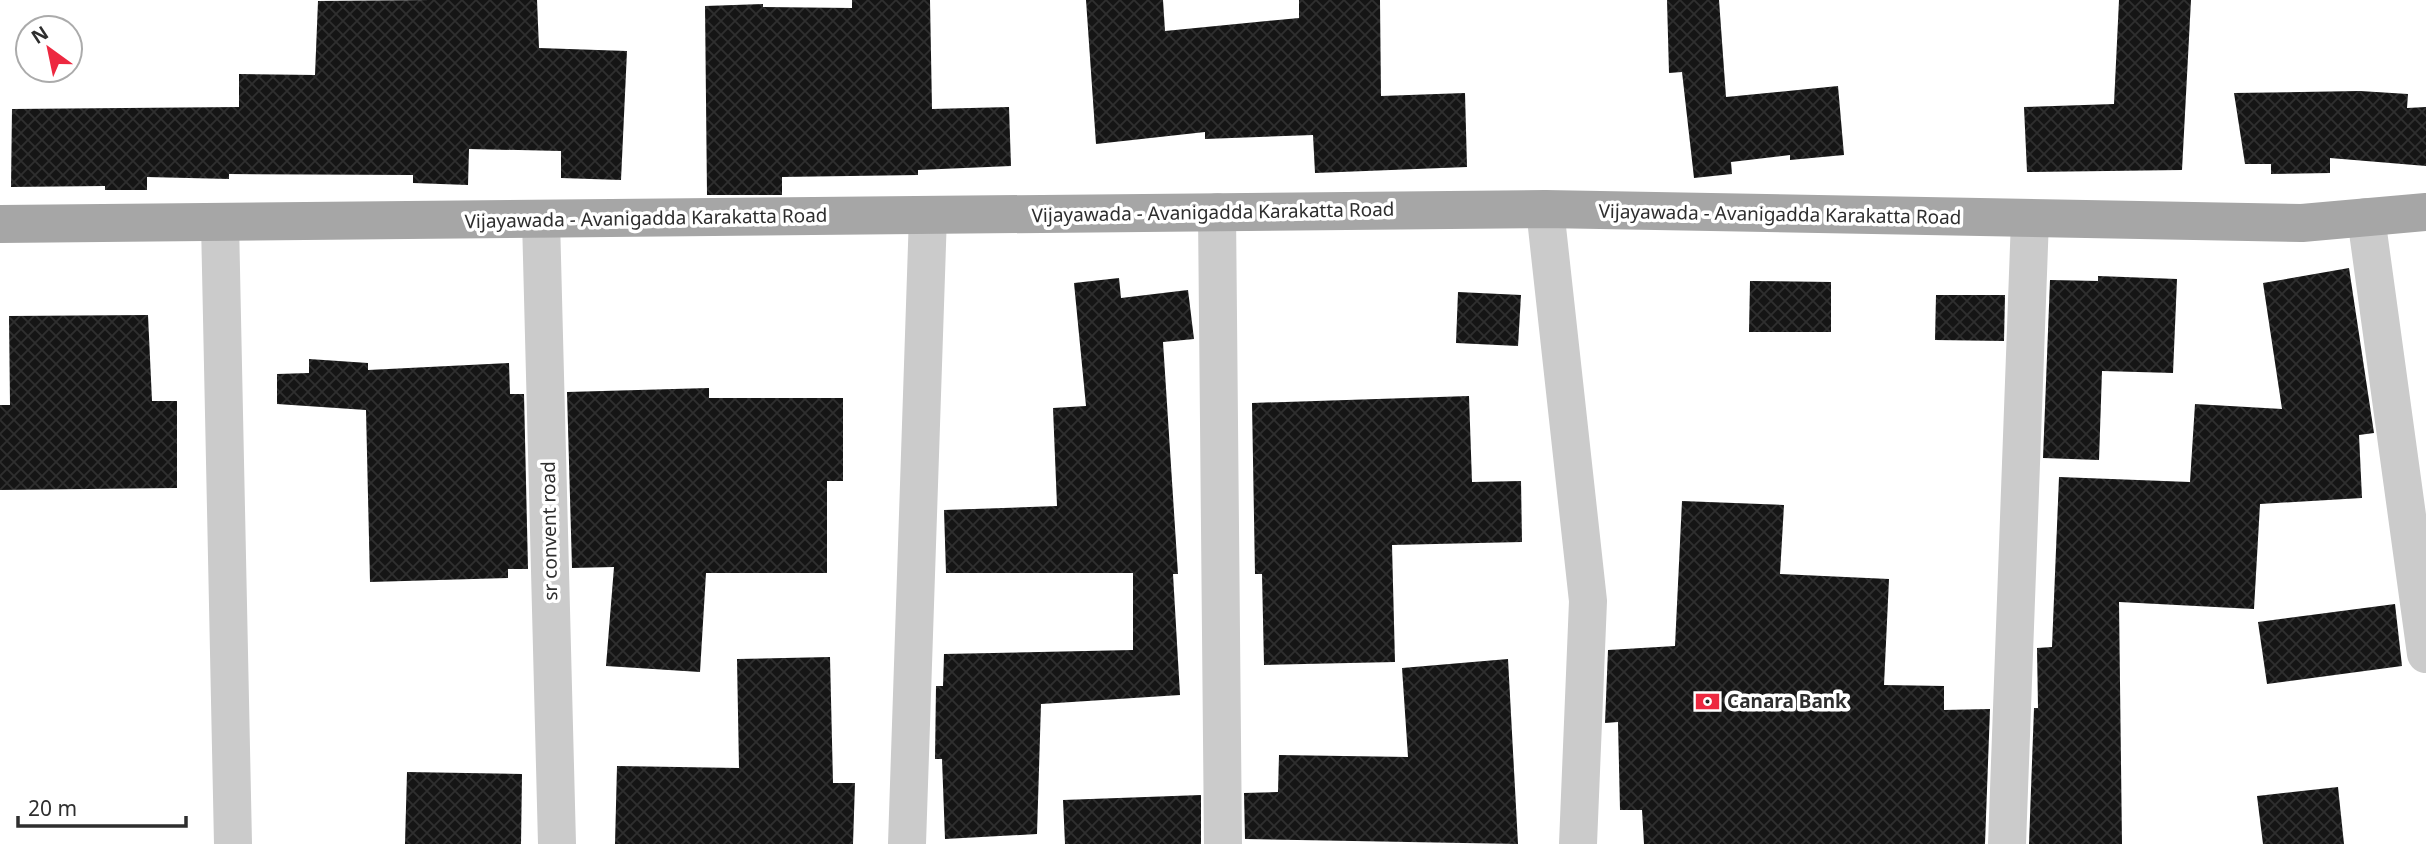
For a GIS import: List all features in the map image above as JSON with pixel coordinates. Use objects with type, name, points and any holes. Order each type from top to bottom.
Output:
[{"type":"main road","name":"Vijayawada - Avanigadda Karakatta Road","points":[[0,224],[1545,209],[2302,223],[2426,212]]},
{"type":"street","points":[[1545,209],[1588,601],[1578,844]]},
{"type":"street","points":[[1217,212],[1223,844]]},
{"type":"street","points":[[908,844],[928,215]]},
{"type":"street","points":[[2366,217],[2426,654]]},
{"type":"street","name":"sr convent road","points":[[541,219],[557,844]]},
{"type":"street","points":[[2007,844],[2030,219]]},
{"type":"street","points":[[220,222],[233,844]]},
{"type":"building","points":[[537,0],[539,48],[627,51],[621,180],[561,178],[561,151],[469,149],[468,185],[413,183],[413,175],[229,174],[229,179],[147,177],[147,190],[105,190],[105,186],[11,187],[12,109],[239,107],[239,74],[315,75],[318,1]]},
{"type":"building","points":[[852,0],[930,0],[932,109],[1009,107],[1011,166],[918,170],[918,175],[782,177],[782,195],[707,195],[705,6],[763,4],[763,7],[852,8]]},
{"type":"building","points":[[1086,0],[1163,0],[1165,31],[1299,18],[1299,0],[1380,0],[1381,96],[1465,93],[1467,167],[1315,173],[1313,135],[1205,139],[1205,132],[1096,144]]},
{"type":"building","points":[[1667,0],[1719,0],[1726,97],[1838,86],[1844,155],[1790,160],[1790,155],[1731,162],[1732,174],[1694,178],[1682,72],[1669,73]]},
{"type":"building","points":[[2119,0],[2191,0],[2182,170],[2027,172],[2024,107],[2114,104]]},
{"type":"building","points":[[2360,91],[2408,94],[2407,108],[2426,107],[2426,166],[2330,158],[2330,173],[2271,174],[2271,164],[2245,164],[2234,93]]},
{"type":"building","points":[[2349,268],[2374,433],[2359,435],[2362,498],[2260,504],[2254,609],[2119,602],[2122,844],[2029,844],[2034,708],[2038,708],[2037,648],[2052,647],[2059,477],[2190,482],[2195,404],[2282,409],[2263,283]]},
{"type":"building","points":[[2098,276],[2177,279],[2173,373],[2102,371],[2099,460],[2043,458],[2050,280],[2098,281]]},
{"type":"building","points":[[1119,278],[1121,298],[1188,290],[1194,339],[1163,342],[1178,574],[1173,574],[1180,695],[1041,704],[1037,834],[945,839],[942,759],[935,759],[936,686],[943,686],[944,654],[1133,650],[1133,573],[946,573],[944,510],[1057,506],[1053,408],[1086,406],[1074,283]]},
{"type":"building","points":[[1750,281],[1831,282],[1831,332],[1749,332]]},
{"type":"building","points":[[1458,292],[1521,295],[1518,346],[1456,343]]},
{"type":"building","points":[[1936,295],[2005,295],[2004,341],[1935,340]]},
{"type":"building","points":[[148,315],[152,401],[177,401],[177,488],[0,490],[0,405],[10,405],[9,316]]},
{"type":"building","points":[[309,359],[368,363],[368,370],[509,363],[510,394],[524,394],[528,569],[508,569],[508,578],[370,582],[366,410],[277,404],[277,374],[309,373]]},
{"type":"building","points":[[709,388],[709,398],[843,398],[843,481],[827,481],[827,573],[706,573],[700,672],[606,666],[614,567],[572,568],[567,392]]},
{"type":"building","points":[[1469,396],[1472,482],[1521,481],[1522,542],[1392,545],[1395,662],[1264,665],[1262,574],[1255,574],[1252,403]]},
{"type":"building","points":[[1682,501],[1784,505],[1780,574],[1889,579],[1884,685],[1944,686],[1944,710],[1990,709],[1985,844],[1644,844],[1642,810],[1620,810],[1618,722],[1605,723],[1608,650],[1675,646]]},
{"type":"building","points":[[2395,604],[2402,666],[2267,684],[2258,622]]},
{"type":"building","points":[[830,657],[833,783],[855,783],[853,844],[615,844],[617,766],[739,768],[737,659]]},
{"type":"building","points":[[1508,659],[1518,844],[1245,839],[1244,793],[1278,792],[1279,755],[1408,757],[1402,668]]},
{"type":"building","points":[[407,772],[522,774],[521,844],[405,844]]},
{"type":"building","points":[[2338,787],[2344,844],[2263,844],[2257,796]]},
{"type":"building","points":[[1201,795],[1201,844],[1065,844],[1063,800]]},
{"type":"place","name":"Canara Bank","points":[[1707,701]]}]
